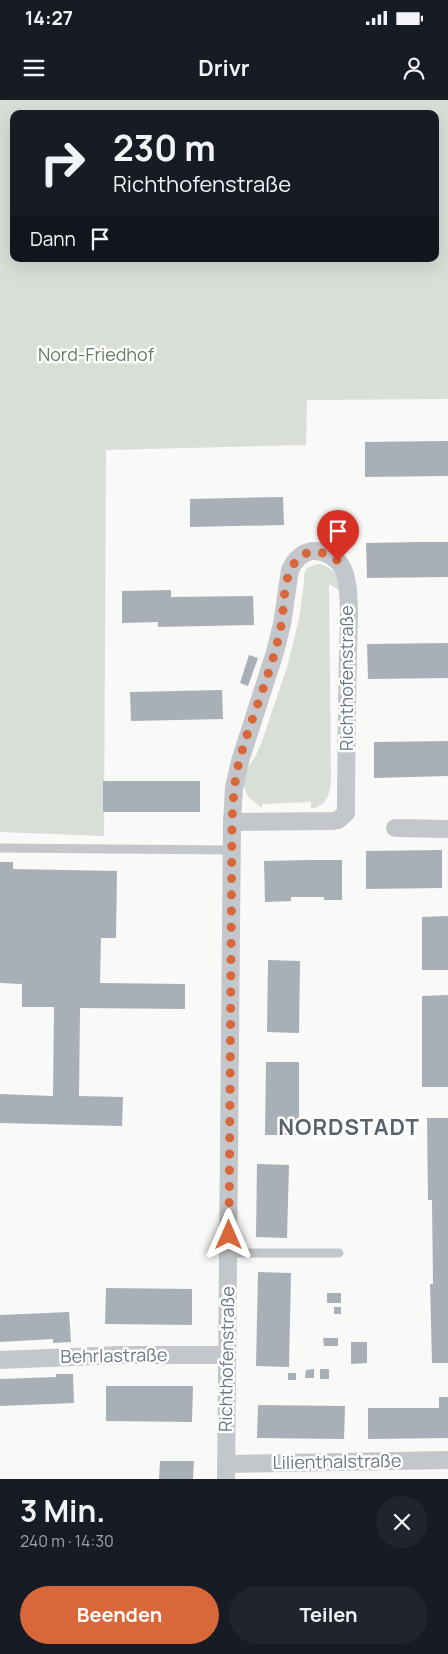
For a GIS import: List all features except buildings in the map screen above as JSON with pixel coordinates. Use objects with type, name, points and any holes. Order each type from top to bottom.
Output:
[{"type":"street","name":"Richthofenstraße","points":[[226,1471],[232,822],[234,788],[240,761],[275,652],[282,624],[288,576],[292,565],[302,555],[312,551],[327,554],[338,561],[347,584],[346,813],[338,820],[333,821],[232,822]]},
{"type":"street","points":[[395,828],[448,829]]},
{"type":"street","name":"Behrlastraße","points":[[0,1360],[122,1355],[227,1355]]},
{"type":"street","name":"Lilienthalstraße","points":[[226,1471],[448,1460]]},
{"type":"lane","points":[[0,848],[232,850]]},
{"type":"lane","points":[[229,1253],[339,1253]]},
{"type":"green space","name":"Nord-Friedhof","points":[[0,100],[448,100],[448,399],[307,400],[306,445],[106,450],[104,836],[0,832]]},
{"type":"green space","points":[[317,564],[328,567],[334,573],[341,591],[329,584],[331,777],[329,793],[325,802],[311,809],[311,802],[262,804],[262,808],[249,798],[243,785],[246,770],[261,744],[288,664],[299,619],[304,575],[307,568]]},
{"type":"district","name":"NORDSTADT","points":[[349,1127]]},
{"type":"route","points":[[229,1235],[232,822],[234,788],[240,761],[275,652],[282,624],[288,576],[292,565],[302,555],[312,551],[322,552],[338,561]]}]
